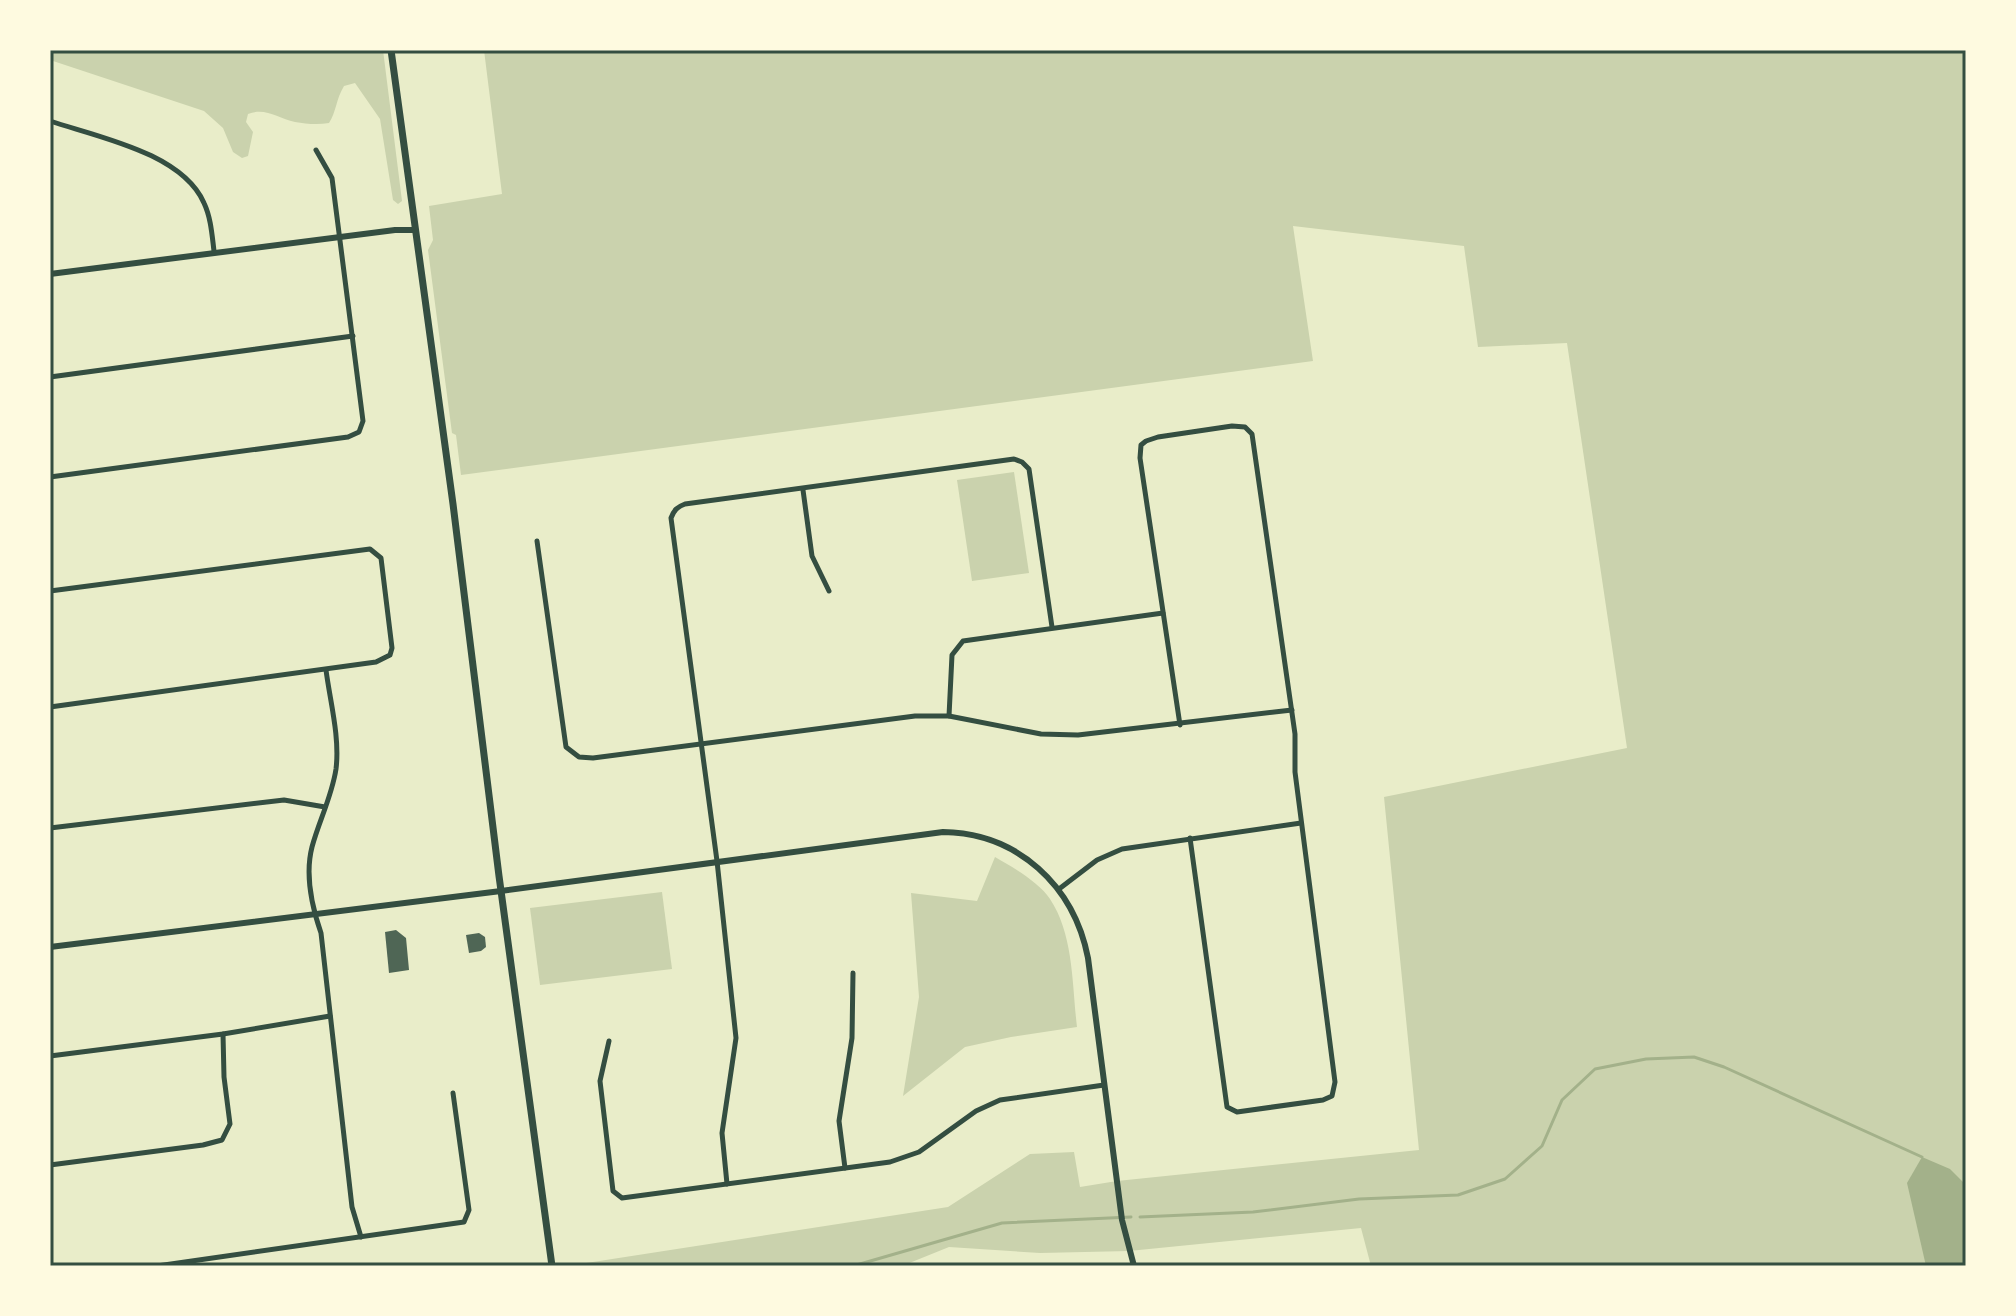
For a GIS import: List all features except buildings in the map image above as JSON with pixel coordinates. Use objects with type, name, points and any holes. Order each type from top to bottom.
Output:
[{"type":"main road","points":[[391,50],[552,1266]]},
{"type":"street","points":[[50,121],[157,157],[181,172],[204,202],[214,251]]},
{"type":"street","points":[[50,477],[354,435],[362,427],[332,178],[316,150]]},
{"type":"street","points":[[50,274],[214,251],[414,230]]},
{"type":"street","points":[[50,377],[353,336]]},
{"type":"street","points":[[1180,725],[1140,458],[1141,445],[1158,437],[1232,426],[1245,427],[1252,434],[1292,710],[1295,772],[1335,1090],[1332,1096],[1323,1100],[1245,1111],[1231,1111],[1224,1101],[1190,838]]},
{"type":"street","points":[[727,1184],[722,1133],[736,1038],[717,861],[671,518],[673,512],[685,504],[1014,459],[1029,469],[1052,627]]},
{"type":"street","points":[[803,490],[812,556],[829,591]]},
{"type":"street","points":[[537,541],[566,747],[579,757],[593,758],[895,717],[949,716],[1041,734],[1062,735],[1180,725],[1292,710]]},
{"type":"street","points":[[50,591],[370,549],[381,558],[392,641],[390,655],[376,662],[50,707]]},
{"type":"street","points":[[949,716],[952,655],[963,641],[1163,613]]},
{"type":"street","points":[[326,670],[337,761],[310,862],[352,1207],[361,1237]]},
{"type":"street","points":[[50,828],[284,800],[325,807]]},
{"type":"street","points":[[1059,889],[1108,854],[1131,847],[1301,823]]},
{"type":"street","points":[[50,947],[943,832],[984,837],[1033,862],[1059,889],[1078,922],[1086,946],[1122,1220],[1134,1266]]},
{"type":"street","points":[[845,1168],[839,1121],[852,1038],[853,973]]},
{"type":"street","points":[[50,1056],[223,1034],[330,1016]]},
{"type":"street","points":[[50,1165],[222,1140],[230,1124],[223,1034]]},
{"type":"street","points":[[609,1041],[600,1081],[613,1191],[622,1198],[890,1162],[919,1152],[976,1111],[1000,1100],[1104,1085]]},
{"type":"street","points":[[157,1266],[459,1224],[466,1219],[469,1210],[453,1093]]},
{"type":"shaded area","points":[[50,50],[383,50],[402,201],[398,204],[393,200],[380,119],[355,83],[344,86],[329,123],[299,123],[260,112],[248,114],[246,122],[253,132],[248,156],[242,158],[233,152],[223,128],[204,111],[50,60]]},
{"type":"shaded area","points":[[484,50],[1959,50],[1966,57],[1966,1266],[1371,1266],[1361,1228],[1129,1251],[1040,1253],[949,1247],[902,1266],[567,1266],[948,1207],[1030,1154],[1074,1152],[1080,1187],[1419,1150],[1384,797],[1627,748],[1567,343],[1478,347],[1464,246],[1293,226],[1313,361],[461,475],[456,435],[452,433],[428,250],[433,240],[429,206],[502,194]]},
{"type":"shaded area","points":[[1014,472],[1029,573],[972,581],[957,480]]},
{"type":"shaded area","points":[[995,857],[1039,887],[1058,913],[1071,961],[1077,1027],[965,1047],[903,1096],[919,997],[911,893],[977,901]]},
{"type":"shaded area","points":[[662,892],[672,969],[540,985],[530,908]]},
{"type":"shaded area","points":[[1922,1157],[1950,1169],[1966,1185],[1966,1266],[1926,1266],[1907,1183]]},
{"type":"waterway","points":[[1140,1217],[1253,1212],[1359,1199],[1458,1195],[1505,1179],[1542,1146],[1562,1100],[1595,1069],[1646,1059],[1694,1057],[1724,1067],[1922,1157]]},
{"type":"waterway","points":[[853,1266],[1002,1223],[1131,1217]]}]
